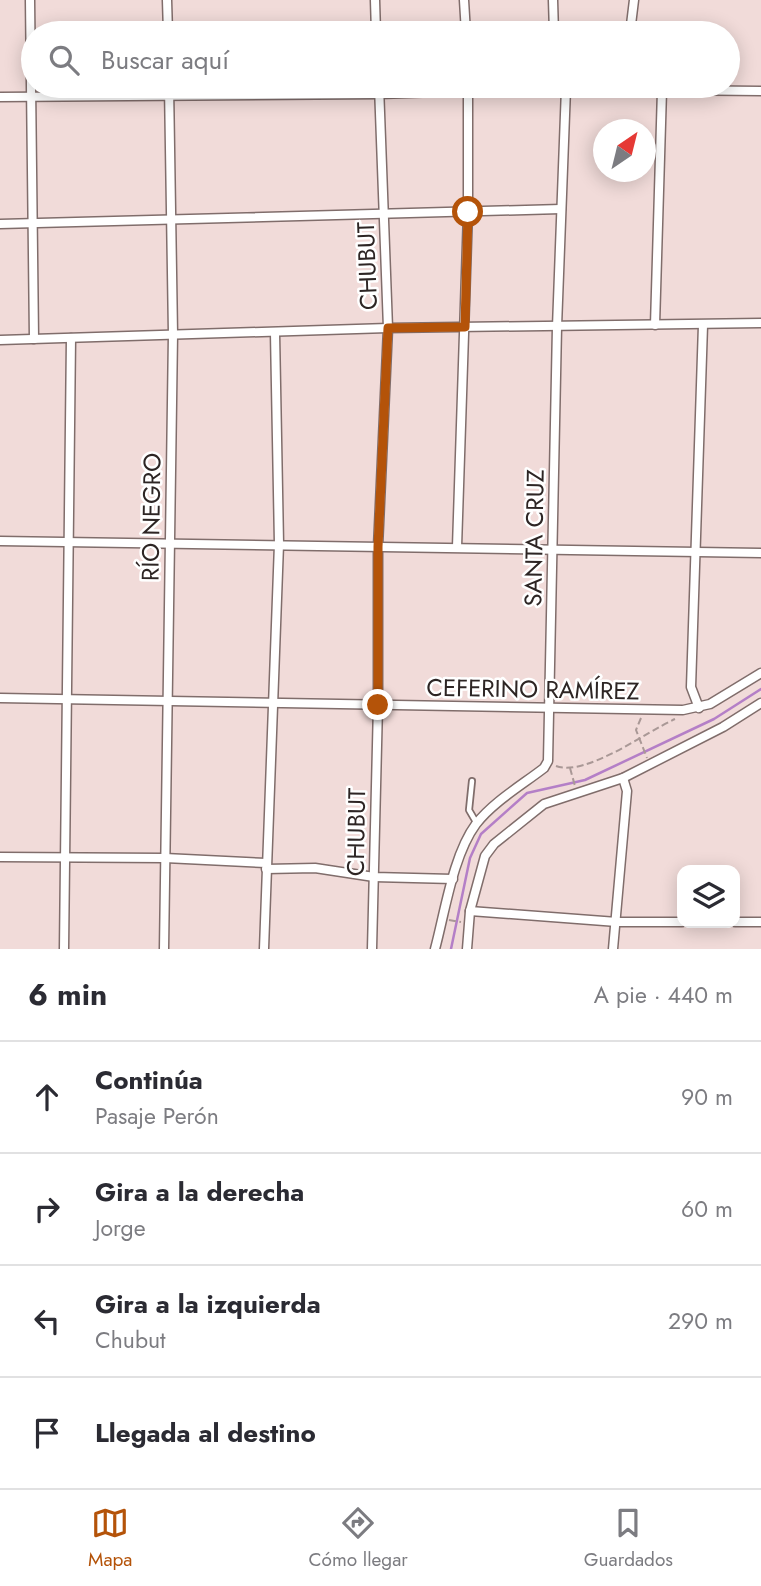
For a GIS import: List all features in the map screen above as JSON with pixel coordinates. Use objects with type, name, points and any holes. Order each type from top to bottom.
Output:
[{"type":"street","points":[[30,0],[30,21]]},
{"type":"street","points":[[167,0],[168,21]]},
{"type":"street","points":[[375,0],[376,21]]},
{"type":"street","points":[[464,0],[465,21]]},
{"type":"street","points":[[553,0],[554,21]]},
{"type":"street","points":[[631,21],[634,0]]},
{"type":"street","points":[[740,91],[761,91]]},
{"type":"street","points":[[0,97],[21,96]]},
{"type":"street","points":[[31,98],[34,339]]},
{"type":"street","name":"RÍO NEGRO","points":[[164,949],[173,334],[169,98]]},
{"type":"street","name":"CHUBUT","points":[[372,949],[378,705],[378,547],[388,328],[379,98]]},
{"type":"street","points":[[457,547],[468,212],[468,98]]},
{"type":"street","name":"SANTA CRUZ","points":[[547,762],[557,327],[566,98]]},
{"type":"street","points":[[655,325],[662,98]]},
{"type":"street","points":[[0,224],[561,209]]},
{"type":"street","points":[[0,340],[388,328],[761,323]]},
{"type":"street","points":[[699,708],[691,687],[703,325]]},
{"type":"street","points":[[264,949],[279,544],[275,333]]},
{"type":"street","points":[[64,949],[71,542],[71,338]]},
{"type":"street","points":[[0,541],[761,553]]},
{"type":"street","name":"CEFERINO RAMÍREZ","points":[[0,698],[641,710],[699,708],[761,673]]},
{"type":"street","points":[[467,949],[470,911],[485,856],[494,844],[544,804],[623,778],[723,727],[761,703]]},
{"type":"street","points":[[435,949],[453,879],[477,823],[544,768],[547,762]]},
{"type":"street","points":[[613,949],[627,791],[623,778]]},
{"type":"street","points":[[0,857],[165,858],[315,868],[374,877],[453,879]]},
{"type":"street","points":[[470,911],[617,922],[677,922]]},
{"type":"street","points":[[740,922],[761,922]]},
{"type":"lane","points":[[472,780],[469,810],[477,823]]},
{"type":"path","points":[[641,710],[638,737],[647,757]]},
{"type":"path","points":[[547,762],[560,768],[593,762],[681,716],[668,716]]},
{"type":"path","points":[[570,767],[577,794]]},
{"type":"path","points":[[452,920],[464,922]]},
{"type":"waterway","points":[[451,949],[470,858],[481,834],[527,793],[585,780],[714,719],[761,689]]},
{"type":"route","points":[[378,705],[378,547],[388,328],[465,327],[468,212]]}]
